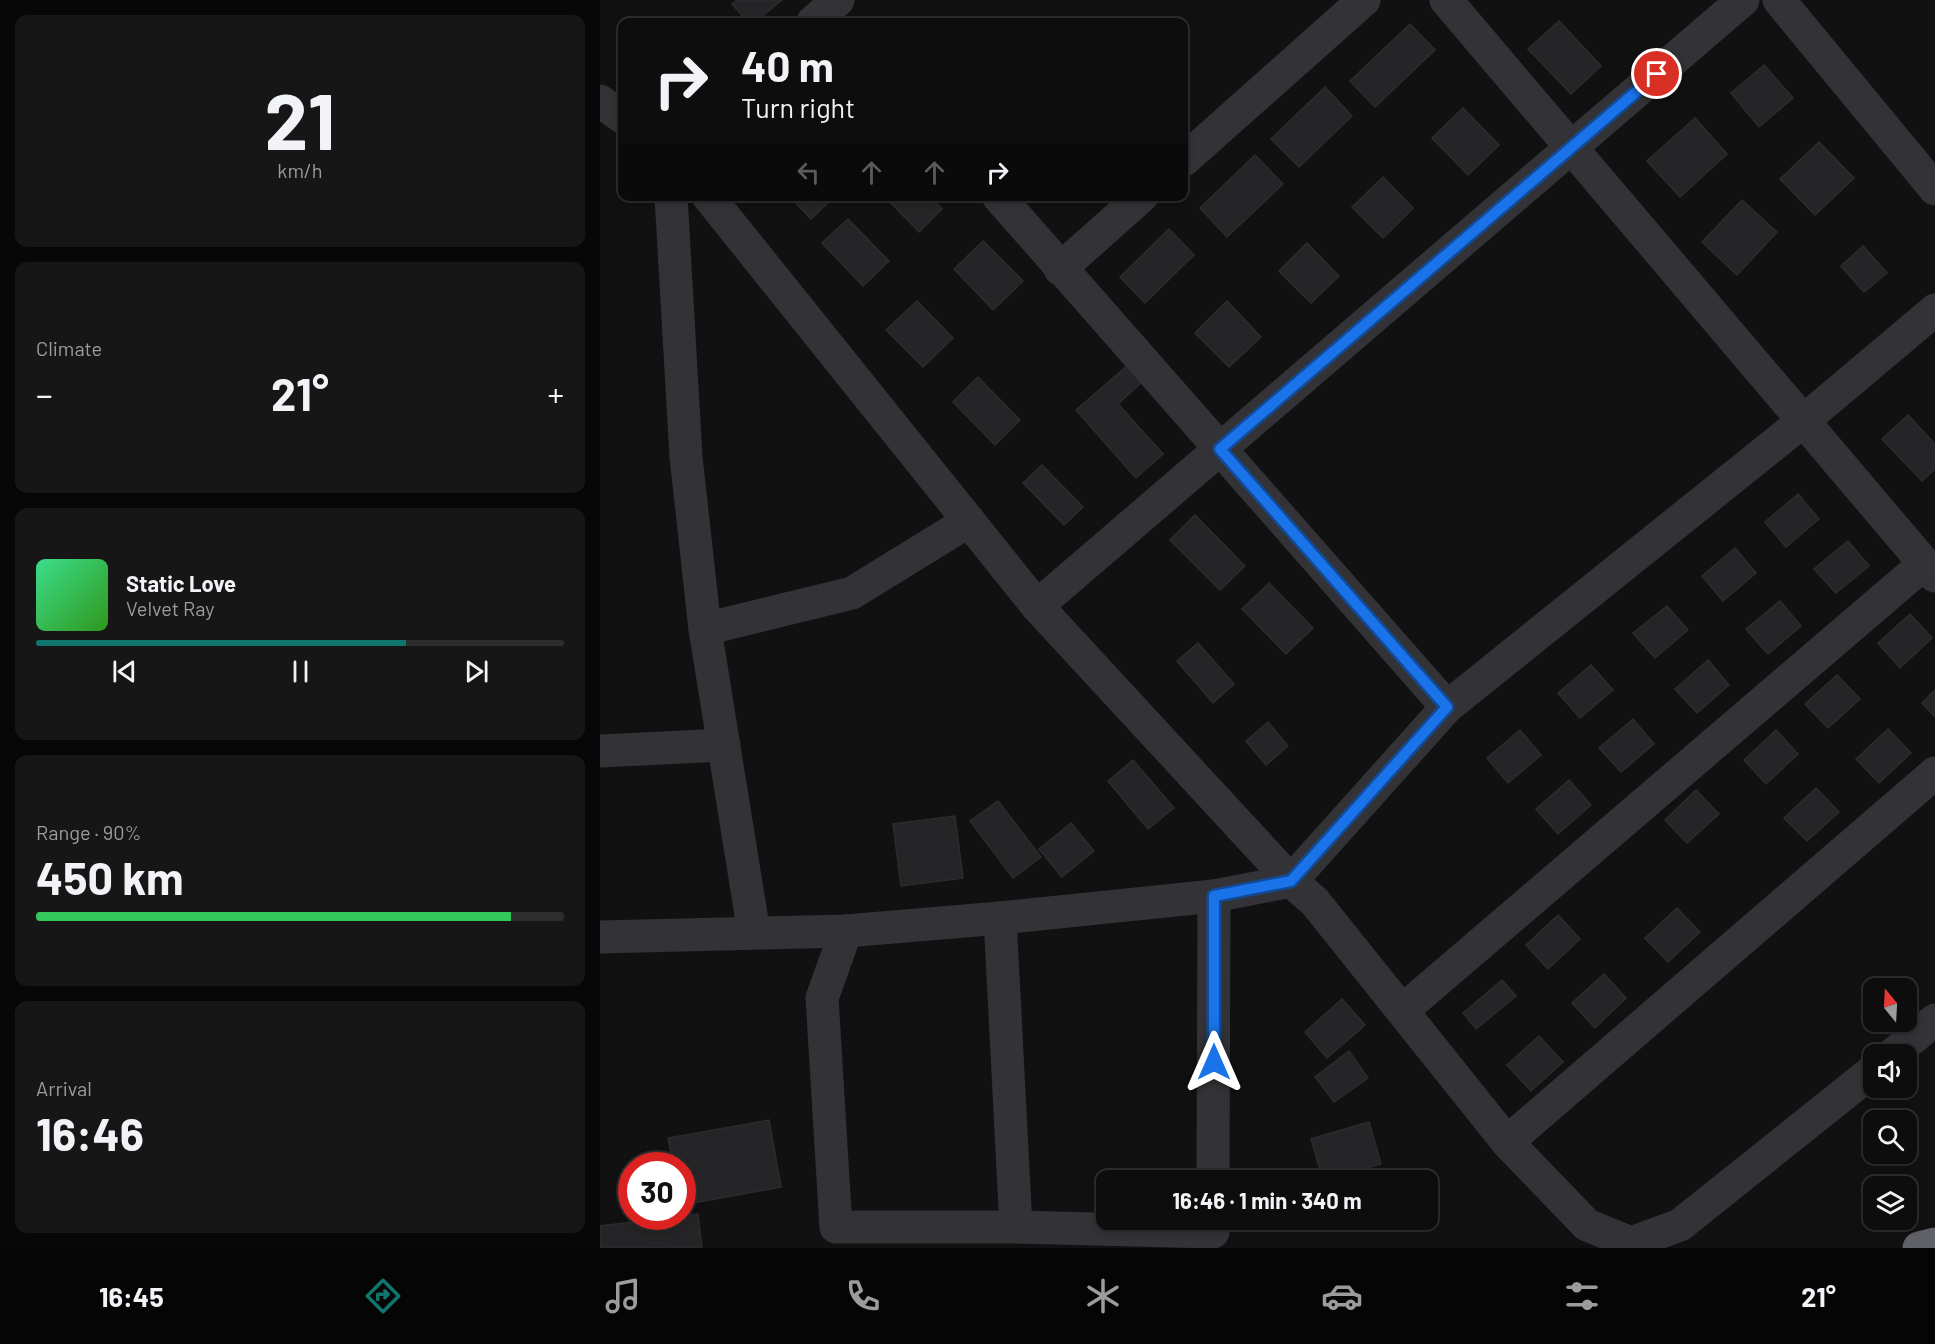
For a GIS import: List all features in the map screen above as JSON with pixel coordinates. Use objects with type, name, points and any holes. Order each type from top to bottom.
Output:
[{"type":"highway","points":[[1919,1248],[1935,1244]]},
{"type":"street","points":[[1188,156],[1364,0]]},
{"type":"street","points":[[1403,1011],[1930,570],[1446,0]]},
{"type":"street","points":[[1037,606],[1743,0]]},
{"type":"street","points":[[1779,0],[1935,189]]},
{"type":"street","points":[[600,101],[618,114]]},
{"type":"street","points":[[671,201],[686,457],[705,629],[754,933]]},
{"type":"street","points":[[712,201],[1037,606],[1291,881],[1315,902],[1508,1142],[1587,1225],[1631,1243],[1680,1225],[1863,1079]]},
{"type":"street","points":[[1002,201],[1447,707]]},
{"type":"street","points":[[1060,269],[1136,201]]},
{"type":"street","points":[[600,937],[846,931],[1214,896],[1291,881],[1447,707],[1802,422],[1935,310]]},
{"type":"street","points":[[705,629],[852,592],[969,521]]},
{"type":"street","points":[[600,751],[724,745]]},
{"type":"street","points":[[1508,1142],[1935,773]]},
{"type":"street","points":[[1213,1170],[1214,896]]},
{"type":"street","points":[[1000,918],[1016,1227]]},
{"type":"street","points":[[846,931],[822,998],[836,1227],[1016,1227],[1213,1233]]},
{"type":"street","points":[[1905,1044],[1935,1020]]},
{"type":"building","points":[[737,0],[782,0],[760,18],[744,18],[732,4]]},
{"type":"building","points":[[1559,21],[1601,66],[1571,94],[1528,49]]},
{"type":"building","points":[[1410,24],[1435,50],[1375,107],[1350,81]]},
{"type":"building","points":[[1764,65],[1793,98],[1759,127],[1731,93]]},
{"type":"building","points":[[1325,87],[1352,116],[1299,167],[1271,139]]},
{"type":"building","points":[[1463,108],[1499,145],[1468,175],[1432,138]]},
{"type":"building","points":[[1695,118],[1727,154],[1680,197],[1647,161]]},
{"type":"building","points":[[1819,142],[1854,178],[1815,215],[1780,179]]},
{"type":"building","points":[[1255,155],[1283,184],[1227,237],[1200,208]]},
{"type":"building","points":[[1383,177],[1413,208],[1383,238],[1352,207]]},
{"type":"building","points":[[1742,200],[1777,232],[1737,275],[1702,242]]},
{"type":"building","points":[[794,201],[830,201],[811,219]]},
{"type":"building","points":[[889,201],[935,201],[942,209],[919,232]]},
{"type":"building","points":[[848,219],[889,261],[863,286],[822,243]]},
{"type":"building","points":[[1169,229],[1194,255],[1145,303],[1120,277]]},
{"type":"building","points":[[983,241],[1023,281],[993,310],[954,269]]},
{"type":"building","points":[[1307,243],[1339,276],[1311,303],[1279,271]]},
{"type":"building","points":[[1863,246],[1887,273],[1864,292],[1841,266]]},
{"type":"building","points":[[917,301],[953,338],[923,367],[886,330]]},
{"type":"building","points":[[1227,301],[1261,337],[1229,367],[1195,333]]},
{"type":"building","points":[[1128,365],[1143,381],[1118,404],[1163,454],[1136,478],[1076,410]]},
{"type":"building","points":[[978,377],[1020,420],[995,445],[953,402]]},
{"type":"building","points":[[1908,415],[1935,444],[1935,469],[1922,481],[1882,439]]},
{"type":"building","points":[[1042,465],[1083,507],[1064,525],[1023,483]]},
{"type":"building","points":[[1798,494],[1819,519],[1786,547],[1765,522]]},
{"type":"building","points":[[1195,515],[1245,566],[1220,590],[1170,540]]},
{"type":"building","points":[[1848,541],[1869,566],[1836,593],[1814,569]]},
{"type":"building","points":[[1735,548],[1756,573],[1723,601],[1702,576]]},
{"type":"building","points":[[1269,583],[1313,628],[1286,654],[1242,609]]},
{"type":"building","points":[[1780,601],[1801,626],[1768,654],[1746,629]]},
{"type":"building","points":[[1667,606],[1688,630],[1655,658],[1633,633]]},
{"type":"building","points":[[1910,614],[1932,638],[1900,668],[1878,643]]},
{"type":"building","points":[[1198,643],[1234,684],[1213,703],[1177,661]]},
{"type":"building","points":[[1708,660],[1729,685],[1697,713],[1675,689]]},
{"type":"building","points":[[1591,665],[1613,690],[1580,718],[1558,693]]},
{"type":"building","points":[[1837,675],[1860,699],[1828,728],[1805,704]]},
{"type":"building","points":[[1935,690],[1935,717],[1922,703]]},
{"type":"building","points":[[1633,719],[1654,744],[1621,772],[1599,748]]},
{"type":"building","points":[[1268,722],[1288,746],[1266,765],[1246,741]]},
{"type":"building","points":[[1888,729],[1911,753],[1879,783],[1856,759]]},
{"type":"building","points":[[1520,730],[1541,755],[1508,783],[1487,758]]},
{"type":"building","points":[[1776,730],[1798,754],[1766,784],[1744,760]]},
{"type":"building","points":[[1133,760],[1174,808],[1148,829],[1108,781]]},
{"type":"building","points":[[1569,780],[1591,805],[1558,834],[1536,809]]},
{"type":"building","points":[[1816,788],[1839,812],[1807,841],[1784,818]]},
{"type":"building","points":[[1696,790],[1719,814],[1687,843],[1665,820]]},
{"type":"building","points":[[998,801],[1041,857],[1013,878],[970,821]]},
{"type":"building","points":[[955,816],[963,878],[901,886],[893,824]]},
{"type":"building","points":[[1071,823],[1094,851],[1062,877],[1039,849]]},
{"type":"building","points":[[1677,908],[1700,932],[1668,962],[1645,938]]},
{"type":"building","points":[[1558,915],[1580,939],[1548,969],[1526,945]]},
{"type":"building","points":[[1604,974],[1626,998],[1595,1028],[1572,1003]]},
{"type":"building","points":[[1502,980],[1516,996],[1476,1029],[1463,1013]]},
{"type":"building","points":[[1342,999],[1365,1025],[1327,1058],[1305,1032]]},
{"type":"building","points":[[1539,1036],[1563,1062],[1531,1091],[1507,1065]]},
{"type":"building","points":[[1349,1051],[1368,1078],[1334,1102],[1315,1077]]},
{"type":"building","points":[[769,1120],[781,1187],[696,1202],[696,1152],[670,1152],[668,1138]]},
{"type":"building","points":[[1369,1122],[1381,1164],[1359,1170],[1320,1170],[1311,1139]]},
{"type":"building","points":[[696,1214],[698,1214],[702,1248],[600,1248],[600,1226],[618,1224],[618,1230],[696,1230]]},
{"type":"route","points":[[1214,1062],[1214,896],[1291,881],[1447,707],[1220,449],[1657,74]]}]
